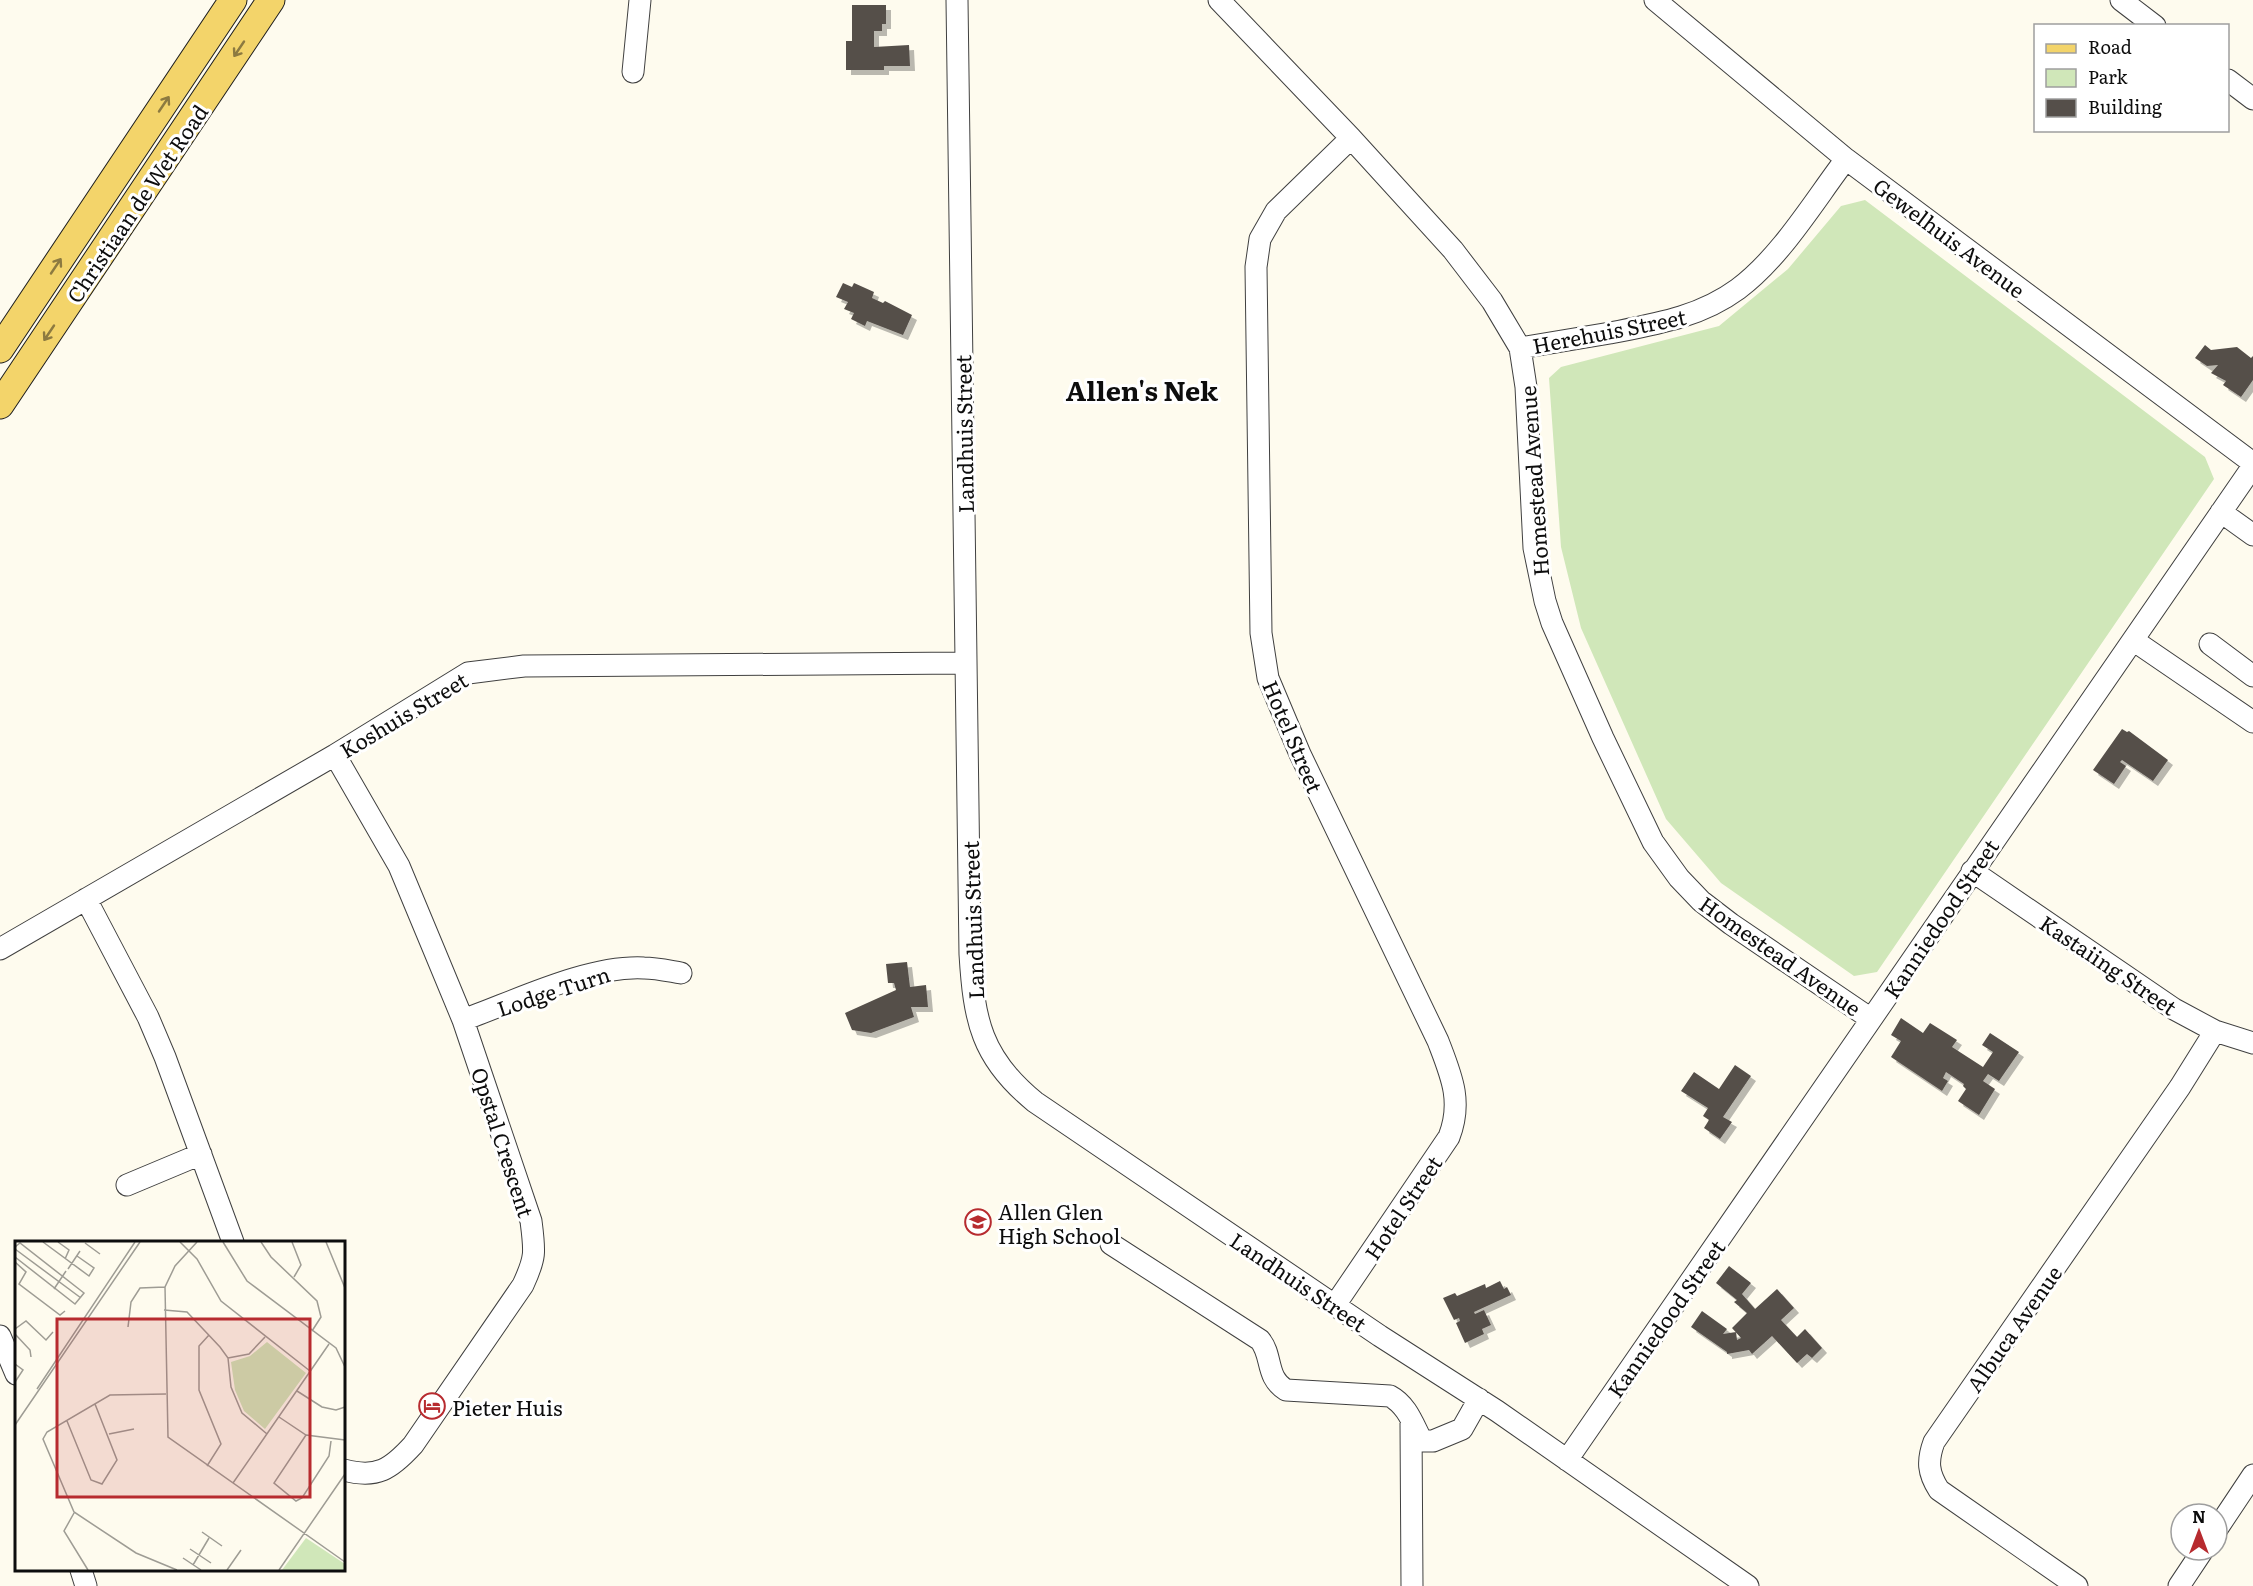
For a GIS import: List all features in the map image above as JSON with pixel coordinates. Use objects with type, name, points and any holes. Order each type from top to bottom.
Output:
[{"type":"main road","name":"Christiaan de Wet Road","points":[[0,349],[233,0]]},
{"type":"main road","name":"Christiaan de Wet Road","points":[[0,405],[271,0]]},
{"type":"street","points":[[633,72],[640,0]]},
{"type":"street","name":"Landhuis Street","points":[[957,0],[973,998],[981,1032],[989,1051],[1021,1091],[1035,1102],[1380,1336],[1479,1400],[1748,1586]]},
{"type":"street","name":"Homestead Avenue","points":[[1219,0],[1351,138],[1472,273],[1506,322],[1520,348],[1526,378],[1534,548],[1545,601],[1552,623],[1603,738],[1643,824],[1664,858],[1701,901],[1871,1019]]},
{"type":"street","name":"Gewelhuis Avenue","points":[[1655,0],[1846,159],[2253,464]]},
{"type":"street","points":[[2121,0],[2152,24]]},
{"type":"street","points":[[2229,81],[2253,99]]},
{"type":"street","name":"Hotel Street","points":[[1335,1305],[1449,1137],[1455,1122],[1456,1108],[1451,1074],[1438,1041],[1329,817],[1268,678],[1261,633],[1256,267],[1260,239],[1276,211],[1351,138]]},
{"type":"street","name":"Herehuis Street","points":[[1520,348],[1657,324],[1683,318],[1710,307],[1738,289],[1757,273],[1846,159]]},
{"type":"street","name":"Kanniedood Street","points":[[1567,1460],[2253,464]]},
{"type":"street","points":[[2221,512],[2253,535]]},
{"type":"street","points":[[2133,640],[2253,722]]},
{"type":"street","points":[[2210,644],[2253,676]]},
{"type":"street","name":"Koshuis Street","points":[[0,949],[334,755],[468,673],[496,668],[548,666],[966,663]]},
{"type":"street","name":"Opstal Crescent","points":[[334,755],[399,866],[463,1020],[531,1221],[535,1251],[523,1285],[430,1421],[396,1463],[376,1473],[345,1470]]},
{"type":"street","name":"Kastaiing Street","points":[[1972,871],[2174,1009],[2215,1031],[2253,1043]]},
{"type":"street","points":[[86,898],[165,1057],[233,1241]]},
{"type":"street","name":"Lodge Turn","points":[[463,1020],[567,981],[613,970],[644,968],[681,973]]},
{"type":"street","name":"Albuca Avenue","points":[[2078,1586],[1939,1490],[1931,1479],[1928,1467],[1929,1455],[1934,1442],[2180,1087],[2215,1031]]},
{"type":"street","points":[[127,1185],[201,1154]]},
{"type":"street","points":[[1111,1244],[1260,1340],[1264,1344],[1273,1376],[1278,1385],[1286,1390],[1390,1396],[1399,1401],[1422,1440],[1433,1442],[1462,1429],[1479,1400]]},
{"type":"street","points":[[0,1336],[15,1372]]},
{"type":"street","points":[[1411,1419],[1412,1586]]},
{"type":"street","points":[[2229,1511],[2253,1475]]},
{"type":"street","points":[[2179,1586],[2195,1562]]},
{"type":"street","points":[[82,1571],[86,1586]]},
{"type":"green space","points":[[1865,200],[2205,457],[2214,479],[1877,972],[1854,976],[1721,883],[1666,819],[1581,628],[1561,547],[1549,378],[1561,367],[1719,326],[1788,269],[1841,206]]},
{"type":"building","points":[[852,5],[886,5],[886,24],[882,24],[882,31],[874,31],[874,47],[909,45],[910,66],[884,66],[884,70],[846,70],[846,41],[852,41]]},
{"type":"building","points":[[843,283],[852,287],[854,283],[874,292],[872,298],[883,303],[885,301],[912,315],[903,335],[867,321],[865,326],[851,319],[854,313],[844,309],[848,302],[836,297]]},
{"type":"building","points":[[2205,345],[2211,350],[2237,347],[2251,358],[2253,356],[2253,380],[2241,397],[2223,385],[2226,381],[2211,373],[2218,365],[2207,366],[2195,358]]},
{"type":"building","points":[[2122,729],[2129,731],[2168,760],[2153,781],[2122,760],[2120,762],[2126,766],[2114,784],[2093,770]]},
{"type":"building","points":[[907,962],[910,987],[926,985],[928,1007],[911,1007],[914,1017],[871,1033],[852,1030],[845,1013],[896,990],[894,983],[888,983],[886,964]]},
{"type":"building","points":[[1901,1018],[1923,1033],[1930,1023],[1957,1040],[1952,1047],[1983,1067],[1993,1052],[1982,1045],[1990,1033],[2019,1052],[1999,1081],[1988,1074],[1983,1081],[1995,1089],[1979,1115],[1958,1101],[1966,1089],[1964,1084],[1946,1072],[1943,1078],[1948,1081],[1942,1091],[1891,1057],[1901,1041],[1891,1035]]},
{"type":"building","points":[[1735,1065],[1751,1076],[1723,1117],[1732,1122],[1720,1139],[1704,1128],[1709,1120],[1703,1116],[1708,1108],[1681,1091],[1694,1072],[1719,1089]]},
{"type":"building","points":[[1729,1266],[1751,1283],[1742,1294],[1755,1309],[1777,1289],[1794,1308],[1781,1320],[1797,1337],[1805,1329],[1822,1348],[1812,1358],[1807,1354],[1797,1363],[1772,1336],[1752,1354],[1749,1350],[1727,1354],[1691,1327],[1702,1311],[1727,1329],[1723,1334],[1736,1332],[1732,1328],[1747,1313],[1734,1302],[1737,1300],[1716,1283]]},
{"type":"building","points":[[1500,1281],[1511,1295],[1474,1312],[1475,1314],[1484,1310],[1491,1325],[1482,1329],[1484,1334],[1465,1343],[1456,1323],[1460,1321],[1459,1318],[1454,1320],[1443,1298],[1455,1293],[1457,1296],[1485,1284],[1486,1288]]},
{"type":"place","name":"Allen Glen High School","points":[[978,1222]]},
{"type":"place","name":"Pieter Huis","points":[[432,1406]]},
{"type":"district","name":"Allen's Nek","points":[[1142,389]]}]
